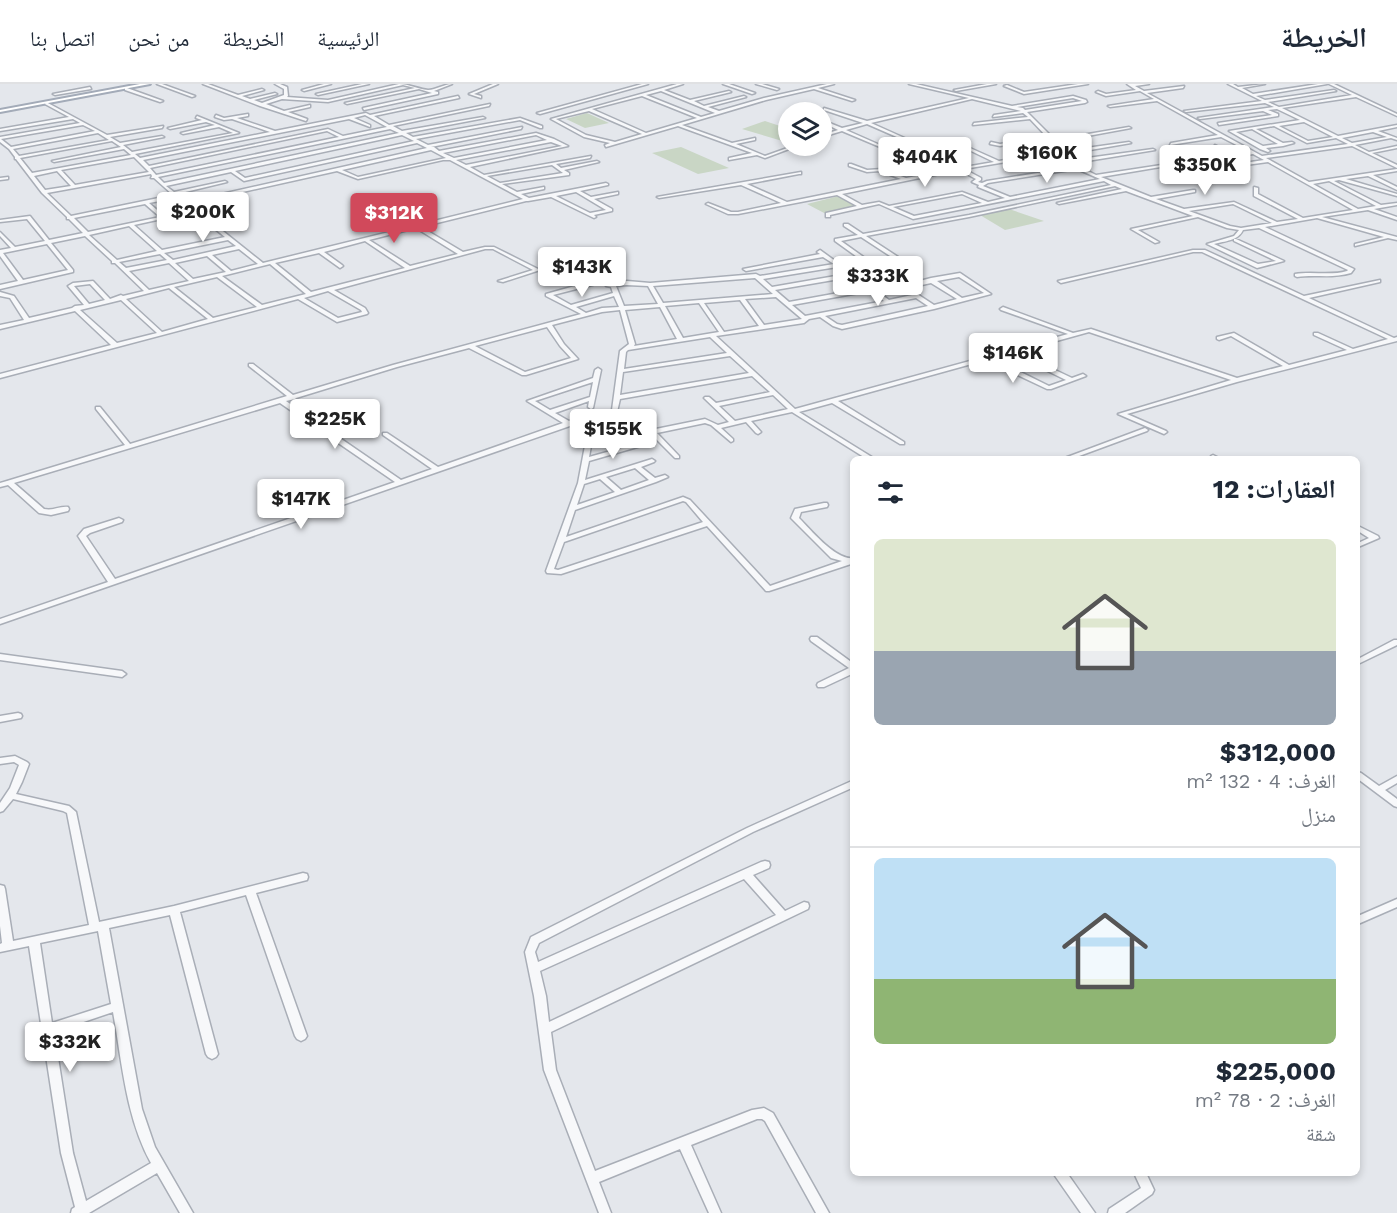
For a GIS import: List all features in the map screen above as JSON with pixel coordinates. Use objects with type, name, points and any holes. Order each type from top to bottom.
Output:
[{"type":"main road","points":[[0,110],[142,84]]},
{"type":"main road","points":[[0,110],[148,84]]},
{"type":"street","points":[[159,84],[194,96]]},
{"type":"street","points":[[205,84],[306,120]]},
{"type":"street","points":[[213,87],[224,84]]},
{"type":"street","points":[[277,84],[286,88],[287,95],[284,98]]},
{"type":"street","points":[[304,90],[329,84]]},
{"type":"street","points":[[318,94],[367,84]]},
{"type":"street","points":[[261,105],[284,98],[326,101],[403,84],[437,93],[364,109]]},
{"type":"street","points":[[431,91],[450,84]]},
{"type":"street","points":[[480,97],[471,94],[496,84]]},
{"type":"street","points":[[539,113],[646,84]]},
{"type":"street","points":[[614,143],[585,136],[553,120],[617,103],[621,99],[681,84]]},
{"type":"street","points":[[688,84],[643,95],[701,119]]},
{"type":"street","points":[[725,84],[753,93]]},
{"type":"street","points":[[758,84],[777,89]]},
{"type":"street","points":[[606,146],[719,113],[832,84]]},
{"type":"street","points":[[913,84],[928,86],[944,84]]},
{"type":"street","points":[[913,84],[1024,111],[1078,168],[1126,190],[1240,229],[1396,204]]},
{"type":"street","points":[[956,90],[994,84]]},
{"type":"street","points":[[1001,104],[1034,97],[1006,86],[1019,84]]},
{"type":"street","points":[[1024,93],[1086,84]]},
{"type":"street","points":[[1147,84],[1098,92],[1106,95],[1180,88],[1186,92]]},
{"type":"street","points":[[1230,84],[1397,168]]},
{"type":"street","points":[[1237,88],[1263,84]]},
{"type":"street","points":[[1252,95],[1325,84]]},
{"type":"street","points":[[1331,84],[1397,115]]},
{"type":"street","points":[[55,94],[86,85],[98,93]]},
{"type":"street","points":[[1132,85],[1357,210]]},
{"type":"street","points":[[1320,85],[1347,97]]},
{"type":"street","points":[[314,87],[327,92]]},
{"type":"street","points":[[347,103],[420,88]]},
{"type":"street","points":[[812,88],[853,100]]},
{"type":"street","points":[[126,89],[160,101]]},
{"type":"street","points":[[237,96],[262,90]]},
{"type":"street","points":[[599,90],[616,93]]},
{"type":"street","points":[[662,90],[719,113]]},
{"type":"street","points":[[1161,90],[1172,95]]},
{"type":"street","points":[[1186,111],[1334,91]]},
{"type":"street","points":[[690,102],[729,92]]},
{"type":"street","points":[[249,100],[275,94]]},
{"type":"street","points":[[343,96],[374,106]]},
{"type":"street","points":[[1200,118],[1356,96]]},
{"type":"street","points":[[704,107],[744,97]]},
{"type":"street","points":[[994,116],[1086,101],[1073,97],[1010,106]]},
{"type":"street","points":[[832,133],[975,98]]},
{"type":"street","points":[[370,116],[451,99],[458,100]]},
{"type":"street","points":[[1110,106],[1157,100]]},
{"type":"street","points":[[286,104],[295,101]]},
{"type":"street","points":[[46,103],[110,138],[136,156],[163,185],[262,265]]},
{"type":"street","points":[[45,192],[255,156],[381,129],[408,117],[465,104],[475,108]]},
{"type":"street","points":[[387,125],[489,105]]},
{"type":"street","points":[[269,108],[278,106]]},
{"type":"street","points":[[282,112],[309,106]]},
{"type":"street","points":[[1223,107],[1238,112]]},
{"type":"street","points":[[1260,109],[1277,116],[1218,124],[1268,151]]},
{"type":"street","points":[[589,110],[645,134]]},
{"type":"street","points":[[832,111],[868,123],[908,142],[880,146],[832,125]]},
{"type":"street","points":[[30,175],[58,167],[229,141],[362,114],[468,166],[528,200]]},
{"type":"street","points":[[216,116],[224,119],[247,115]]},
{"type":"street","points":[[231,116],[274,132]]},
{"type":"street","points":[[349,116],[369,126]]},
{"type":"street","points":[[196,117],[250,137]]},
{"type":"street","points":[[408,117],[416,120]]},
{"type":"street","points":[[0,130],[72,118]]},
{"type":"street","points":[[163,185],[483,118]]},
{"type":"street","points":[[974,124],[1032,118]]},
{"type":"street","points":[[244,180],[520,119],[541,127]]},
{"type":"street","points":[[170,129],[205,121]]},
{"type":"street","points":[[1231,131],[1305,121]]},
{"type":"street","points":[[0,139],[83,124]]},
{"type":"street","points":[[314,124],[353,144]]},
{"type":"street","points":[[679,125],[767,157],[778,153]]},
{"type":"street","points":[[1274,125],[1307,142],[1397,126]]},
{"type":"street","points":[[183,133],[219,126]]},
{"type":"street","points":[[16,158],[162,127]]},
{"type":"street","points":[[186,203],[316,176],[431,147],[522,128]]},
{"type":"street","points":[[991,143],[998,145],[1052,140],[1129,128]]},
{"type":"street","points":[[1252,128],[1283,145]]},
{"type":"street","points":[[149,129],[177,145]]},
{"type":"street","points":[[45,130],[57,139]]},
{"type":"street","points":[[146,168],[328,130]]},
{"type":"street","points":[[1373,131],[1395,138]]},
{"type":"street","points":[[10,148],[98,132]]},
{"type":"street","points":[[136,156],[237,133]]},
{"type":"street","points":[[440,152],[536,134],[566,147],[468,166]]},
{"type":"street","points":[[1171,144],[1224,135]]},
{"type":"street","points":[[54,161],[162,136]]},
{"type":"street","points":[[1262,157],[1395,138]]},
{"type":"street","points":[[0,139],[69,218],[147,291]]},
{"type":"street","points":[[732,144],[754,139]]},
{"type":"street","points":[[339,170],[358,178],[443,159],[454,159],[554,140]]},
{"type":"street","points":[[229,141],[268,162]]},
{"type":"street","points":[[708,204],[734,214],[991,163],[1129,143]]},
{"type":"street","points":[[1261,148],[1292,143]]},
{"type":"street","points":[[1014,144],[1042,155]]},
{"type":"street","points":[[1215,146],[1230,154],[1254,152]]},
{"type":"street","points":[[1371,152],[1397,147]]},
{"type":"street","points":[[970,149],[998,162]]},
{"type":"street","points":[[1069,160],[1153,150]]},
{"type":"street","points":[[319,152],[333,160]]},
{"type":"street","points":[[1183,152],[1203,159],[1254,152]]},
{"type":"street","points":[[44,153],[54,161],[74,187]]},
{"type":"street","points":[[731,159],[757,154]]},
{"type":"street","points":[[1069,160],[1091,156]]},
{"type":"street","points":[[486,176],[590,157]]},
{"type":"street","points":[[287,158],[316,176]]},
{"type":"street","points":[[941,159],[979,178],[974,182],[981,184],[1078,168]]},
{"type":"street","points":[[1096,176],[1194,161]]},
{"type":"street","points":[[1211,169],[1270,161]]},
{"type":"street","points":[[561,169],[597,162]]},
{"type":"street","points":[[991,163],[1002,168]]},
{"type":"street","points":[[500,183],[566,175],[552,164]]},
{"type":"street","points":[[851,165],[867,171],[880,170],[906,180]]},
{"type":"street","points":[[1309,183],[1397,168]]},
{"type":"street","points":[[232,170],[255,189]]},
{"type":"street","points":[[1389,171],[1397,175]]},
{"type":"street","points":[[659,197],[799,173]]},
{"type":"street","points":[[1368,174],[1397,189]]},
{"type":"street","points":[[0,179],[6,178]]},
{"type":"street","points":[[1337,179],[1397,195]]},
{"type":"street","points":[[828,216],[828,214],[879,203],[911,218],[1104,180]]},
{"type":"street","points":[[1329,180],[1379,206]]},
{"type":"street","points":[[69,218],[225,182]]},
{"type":"street","points":[[0,327],[528,200],[606,184]]},
{"type":"street","points":[[742,184],[786,203]]},
{"type":"street","points":[[981,184],[1008,198]]},
{"type":"street","points":[[214,185],[226,195]]},
{"type":"street","points":[[846,225],[862,235],[915,270],[885,275],[837,240],[862,235],[969,216],[1115,185]]},
{"type":"street","points":[[518,193],[542,188]]},
{"type":"street","points":[[1256,188],[1256,195],[1303,219]]},
{"type":"street","points":[[1371,188],[1396,204]]},
{"type":"street","points":[[552,195],[592,217],[610,210],[576,190]]},
{"type":"street","points":[[1059,203],[1126,190]]},
{"type":"street","points":[[1150,199],[1193,191]]},
{"type":"street","points":[[591,198],[616,193]]},
{"type":"street","points":[[837,193],[861,207]]},
{"type":"street","points":[[887,207],[962,193],[987,203]]},
{"type":"street","points":[[145,202],[163,217]]},
{"type":"street","points":[[1182,211],[1234,203],[1277,223]]},
{"type":"street","points":[[1367,208],[1397,219]]},
{"type":"street","points":[[22,283],[0,252],[195,211]]},
{"type":"street","points":[[1157,242],[1133,229],[1198,216]]},
{"type":"street","points":[[0,221],[26,217],[50,243],[70,272],[0,287]]},
{"type":"street","points":[[1316,217],[1397,239]]},
{"type":"street","points":[[130,224],[192,281]]},
{"type":"street","points":[[1260,226],[1351,269],[1349,272],[1332,277],[1310,273],[1297,275]]},
{"type":"street","points":[[417,227],[462,254]]},
{"type":"street","points":[[1236,240],[1281,261],[1257,266],[1209,244],[1236,237],[1240,229]]},
{"type":"street","points":[[0,233],[14,249]]},
{"type":"street","points":[[1357,245],[1389,237]]},
{"type":"street","points":[[114,262],[228,238]]},
{"type":"street","points":[[366,240],[409,268]]},
{"type":"street","points":[[126,270],[239,247]]},
{"type":"street","points":[[0,376],[492,247],[537,270],[501,281]]},
{"type":"street","points":[[1061,281],[1199,250],[1394,340]]},
{"type":"street","points":[[320,251],[340,266]]},
{"type":"street","points":[[804,318],[746,269],[821,253],[889,302]]},
{"type":"street","points":[[208,254],[230,272]]},
{"type":"street","points":[[271,263],[310,294]]},
{"type":"street","points":[[585,314],[548,295],[594,282],[612,286],[627,283],[650,285],[757,277],[838,265]]},
{"type":"street","points":[[218,275],[261,307]]},
{"type":"street","points":[[772,289],[852,275]]},
{"type":"street","points":[[821,315],[838,327],[934,307],[988,294],[960,275],[904,286],[934,307]]},
{"type":"street","points":[[932,280],[961,300]]},
{"type":"street","points":[[87,305],[71,286],[91,282],[108,300]]},
{"type":"street","points":[[1302,298],[1378,282]]},
{"type":"street","points":[[650,285],[681,340]]},
{"type":"street","points":[[169,286],[212,320]]},
{"type":"street","points":[[612,286],[622,308],[632,345],[629,348]]},
{"type":"street","points":[[299,297],[337,320],[364,313],[363,309],[329,289]]},
{"type":"street","points":[[788,304],[870,289]]},
{"type":"street","points":[[0,294],[12,297],[27,320]]},
{"type":"street","points":[[570,307],[615,294]]},
{"type":"street","points":[[0,485],[585,314],[622,308],[777,295]]},
{"type":"street","points":[[804,318],[917,296]]},
{"type":"street","points":[[121,297],[161,334]]},
{"type":"street","points":[[741,298],[763,328]]},
{"type":"street","points":[[700,301],[723,334]]},
{"type":"street","points":[[75,308],[115,345]]},
{"type":"street","points":[[1003,309],[1072,333]]},
{"type":"street","points":[[0,622],[569,424],[592,412],[615,411],[623,351],[629,348],[804,321],[806,320],[804,318]]},
{"type":"street","points":[[470,346],[524,374],[575,360],[548,324]]},
{"type":"street","points":[[716,427],[794,410],[1089,330],[1097,330],[1237,380]]},
{"type":"street","points":[[1219,338],[1232,334],[1289,367]]},
{"type":"street","points":[[1316,334],[1351,350]]},
{"type":"street","points":[[711,335],[794,410],[867,456]]},
{"type":"street","points":[[1164,432],[1121,414],[1237,380],[1394,340]]},
{"type":"street","points":[[1011,351],[1071,380]]},
{"type":"street","points":[[620,371],[732,354]]},
{"type":"street","points":[[987,358],[1049,388],[1083,376]]},
{"type":"street","points":[[251,365],[293,398]]},
{"type":"street","points":[[598,370],[589,445],[580,483],[550,571],[553,572],[708,523]]},
{"type":"street","points":[[618,397],[754,374]]},
{"type":"street","points":[[569,424],[530,401],[596,379]]},
{"type":"street","points":[[715,405],[773,393]]},
{"type":"street","points":[[549,413],[594,398]]},
{"type":"street","points":[[707,398],[733,423]]},
{"type":"street","points":[[832,400],[903,443]]},
{"type":"street","points":[[282,401],[400,482]]},
{"type":"street","points":[[98,408],[129,446]]},
{"type":"street","points":[[747,420],[759,432]]},
{"type":"street","points":[[589,445],[705,421],[731,440]]},
{"type":"street","points":[[1073,456],[1145,430]]},
{"type":"street","points":[[652,432],[677,457]]},
{"type":"street","points":[[385,435],[437,469]]},
{"type":"street","points":[[585,460],[639,445],[634,436]]},
{"type":"street","points":[[580,483],[652,461]]},
{"type":"street","points":[[636,466],[654,481]]},
{"type":"street","points":[[601,477],[620,492]]},
{"type":"street","points":[[572,509],[664,477]]},
{"type":"street","points":[[9,482],[42,511],[51,513],[65,509]]},
{"type":"street","points":[[560,541],[683,499],[688,501],[769,589],[850,560]]},
{"type":"street","points":[[824,505],[798,511],[795,518],[834,556],[850,560]]},
{"type":"street","points":[[113,583],[82,536],[87,531],[119,519]]},
{"type":"street","points":[[1360,529],[1375,538],[1360,544]]},
{"type":"street","points":[[814,639],[850,666]]},
{"type":"street","points":[[1360,661],[1397,642]]},
{"type":"street","points":[[0,657],[122,674]]},
{"type":"street","points":[[820,685],[850,671]]},
{"type":"street","points":[[0,719],[18,716]]},
{"type":"street","points":[[0,761],[15,759],[24,764],[20,781],[12,796],[0,809]]},
{"type":"street","points":[[1360,776],[1397,804]]},
{"type":"street","points":[[1378,790],[1397,779]]},
{"type":"street","points":[[605,1213],[550,1070],[535,968],[530,952],[535,940],[750,831],[850,785]]},
{"type":"street","points":[[12,796],[66,808],[71,812],[118,1006],[142,1132],[187,1213]]},
{"type":"street","points":[[535,968],[765,865]]},
{"type":"street","points":[[746,874],[783,916]]},
{"type":"street","points":[[0,889],[4,947],[174,910],[303,877]]},
{"type":"street","points":[[250,891],[301,1036]]},
{"type":"street","points":[[1360,919],[1397,903]]},
{"type":"street","points":[[544,1030],[804,906]]},
{"type":"street","points":[[174,910],[212,1054]]},
{"type":"street","points":[[34,941],[67,1153],[79,1212],[159,1165]]},
{"type":"street","points":[[48,1029],[118,1006]]},
{"type":"street","points":[[591,1179],[682,1142],[764,1113],[769,1117],[823,1213]]},
{"type":"street","points":[[682,1142],[715,1213]]},
{"type":"street","points":[[1061,1176],[1089,1213]]},
{"type":"street","points":[[1114,1213],[1148,1190],[1141,1176]]},
{"type":"green space","points":[[587,113],[609,123],[585,128],[566,119]]},
{"type":"green space","points":[[765,121],[778,125],[778,140],[742,129]]},
{"type":"green space","points":[[681,147],[729,168],[698,174],[652,153]]},
{"type":"green space","points":[[839,196],[856,207],[826,214],[807,204]]},
{"type":"green space","points":[[1009,209],[1044,221],[1005,230],[980,215]]}]
